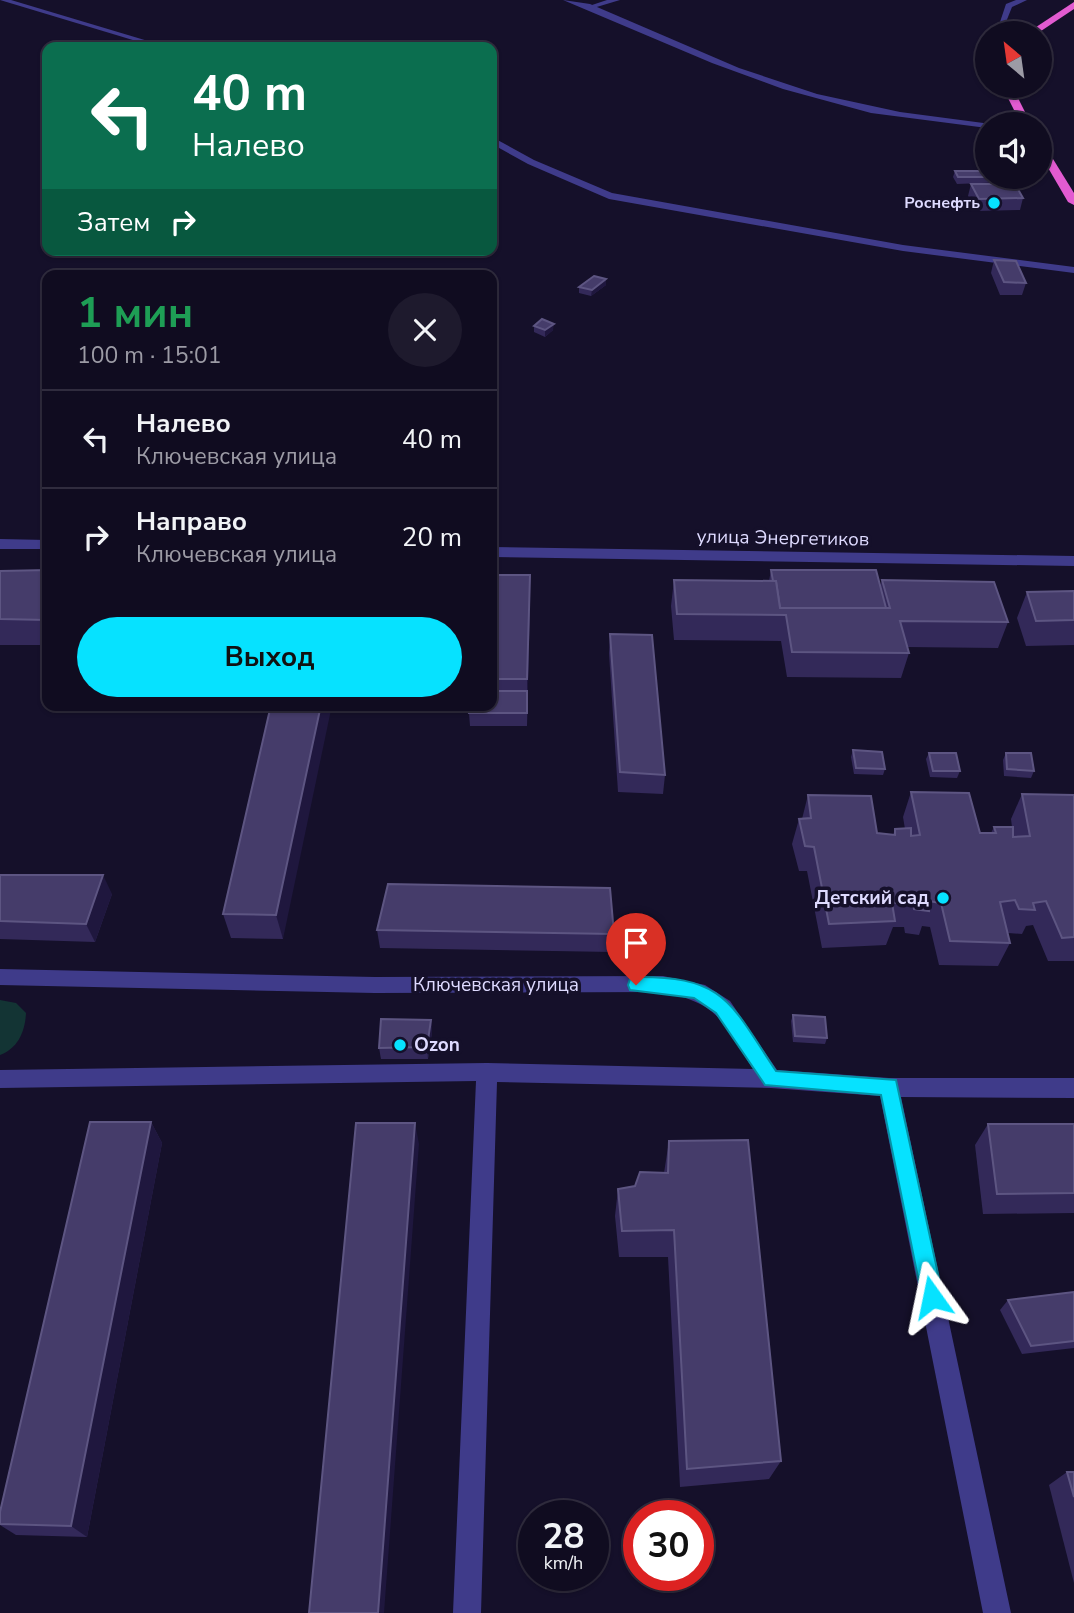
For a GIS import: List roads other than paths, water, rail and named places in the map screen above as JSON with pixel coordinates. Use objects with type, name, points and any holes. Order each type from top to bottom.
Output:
[{"type":"highway","points":[[1050,21],[1074,5]]},
{"type":"highway","points":[[1052,166],[1074,202]]},
{"type":"street","points":[[2,0],[147,42]]},
{"type":"street","points":[[567,0],[590,7],[710,60],[761,79],[853,106],[975,123]]},
{"type":"street","points":[[590,7],[616,0]]},
{"type":"street","points":[[1003,20],[1009,6],[1023,0]]},
{"type":"street","points":[[497,143],[531,162],[609,196],[903,248],[1074,270]]},
{"type":"street","points":[[0,544],[42,545]]},
{"type":"street","name":"улица Энергетиков","points":[[497,552],[1074,561]]},
{"type":"street","name":"Ключевская улица","points":[[0,977],[375,985],[663,984],[698,990],[723,1007],[771,1079]]},
{"type":"street","points":[[467,1613],[487,1072]]},
{"type":"street","points":[[0,1079],[487,1072],[771,1079],[889,1087],[1074,1088]]},
{"type":"street","points":[[889,1087],[997,1613]]},
{"type":"place","name":"Роснефть","points":[[994,203]]},
{"type":"place","name":"Детский сад","points":[[943,898]]},
{"type":"place","name":"Ozon","points":[[400,1045]]}]
